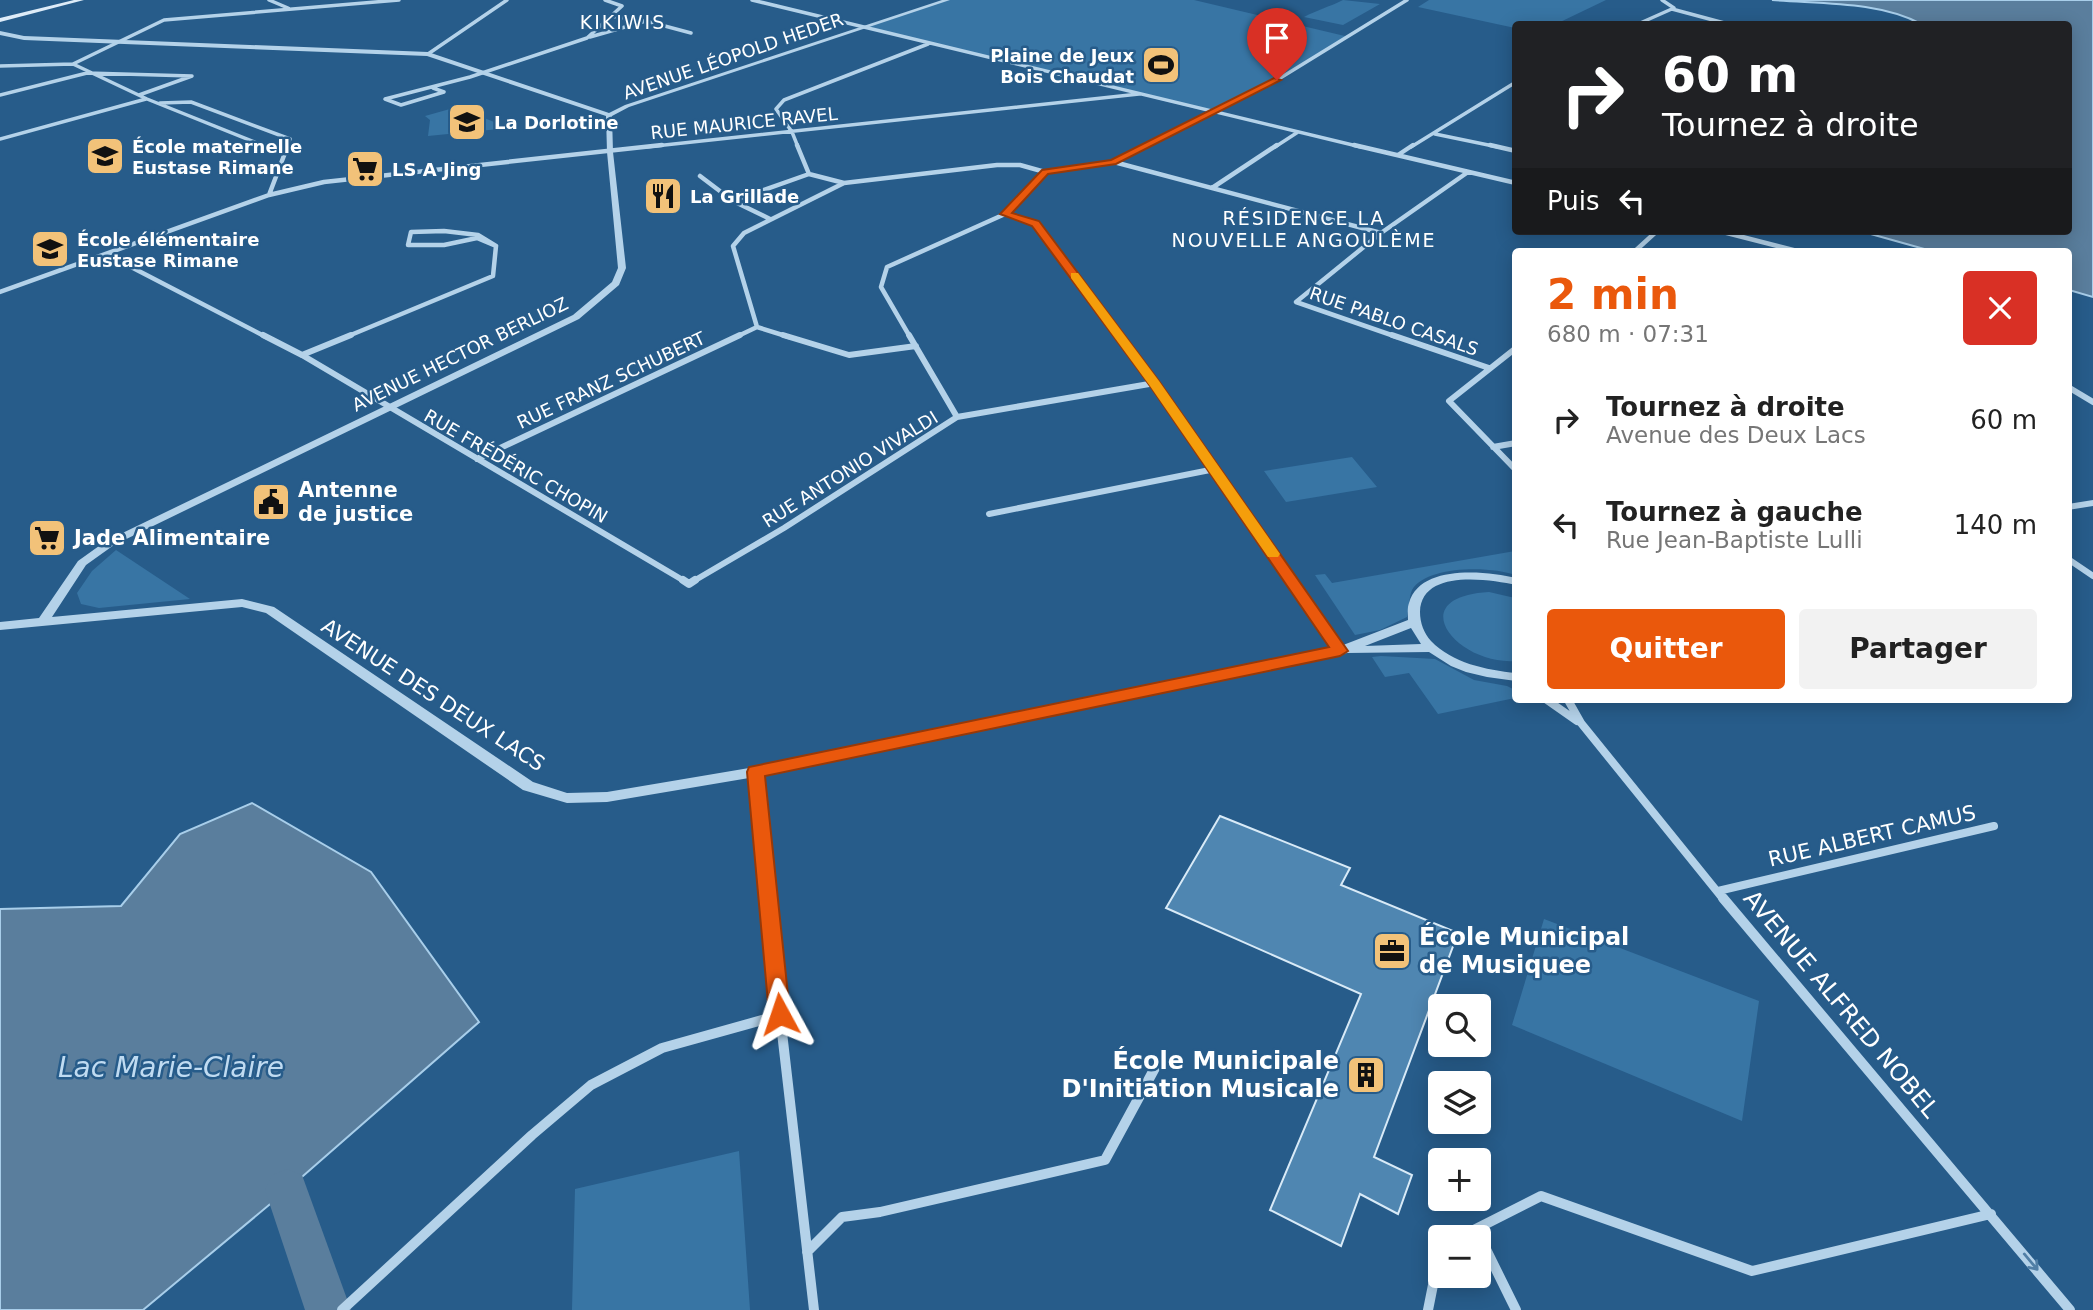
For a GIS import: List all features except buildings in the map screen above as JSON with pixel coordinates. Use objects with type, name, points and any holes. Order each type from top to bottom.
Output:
[{"type":"main road","points":[[0,20],[81,0]]},
{"type":"street","points":[[269,0],[289,9]]},
{"type":"street","points":[[0,66],[73,64],[167,19],[399,0]]},
{"type":"street","points":[[428,54],[507,0]]},
{"type":"street","points":[[587,38],[622,6],[604,0]]},
{"type":"street","points":[[752,0],[1213,113],[1512,182]]},
{"type":"street","name":"AVENUE LÉOPOLD HEDER","points":[[609,114],[947,0]]},
{"type":"street","points":[[916,346],[849,355],[757,327],[733,246],[744,233],[844,184],[997,166],[1020,165],[1045,172],[1113,162],[1287,74],[1407,0]]},
{"type":"street","points":[[1662,0],[1673,7],[1672,9]]},
{"type":"street","points":[[1645,21],[1672,9],[1717,21]]},
{"type":"street","points":[[610,16],[646,21],[691,33]]},
{"type":"street","points":[[433,88],[444,92],[401,105],[385,99],[425,86],[433,88],[646,21]]},
{"type":"street","points":[[0,33],[24,38],[428,54],[609,114]]},
{"type":"street","points":[[809,174],[792,132],[776,109],[784,100],[929,43]]},
{"type":"street","points":[[73,64],[87,73],[147,99],[284,154]]},
{"type":"street","points":[[0,95],[87,73],[192,76],[139,95]]},
{"type":"street","points":[[1398,155],[1512,85]]},
{"type":"street","name":"RUE MAURICE RAVEL","points":[[0,292],[269,195],[324,181],[1139,94]]},
{"type":"street","points":[[0,139],[147,99]]},
{"type":"street","points":[[157,103],[191,102],[290,139],[269,195]]},
{"type":"street","name":"AVENUE HECTOR BERLIOZ","points":[[43,621],[82,563],[110,543],[576,317],[616,283],[622,268],[610,152],[609,114]]},
{"type":"street","points":[[1212,188],[1298,132]]},
{"type":"street","points":[[1434,134],[1512,150]]},
{"type":"street","points":[[1113,162],[1381,233]]},
{"type":"street","name":"RUE ANTONIO VIVALDI","points":[[689,584],[784,528],[957,418],[881,287],[887,267],[1005,214],[1045,172]]},
{"type":"street","name":"RUE PABLO CASALS","points":[[1468,172],[1381,233],[1296,302],[1489,368]]},
{"type":"street","points":[[733,201],[809,174],[844,184]]},
{"type":"street","points":[[700,176],[733,201],[770,219]]},
{"type":"street","points":[[1005,214],[1036,223],[1155,383],[1340,651]]},
{"type":"street","points":[[411,232],[456,232],[486,236],[496,246],[477,238],[444,246],[408,245],[411,232]]},
{"type":"street","points":[[1638,248],[1653,235]]},
{"type":"street","points":[[1735,235],[1785,248]]},
{"type":"street","points":[[302,355],[493,276],[496,246]]},
{"type":"street","name":"RUE FRÉDÉRIC CHOPIN","points":[[106,254],[302,355],[387,408],[689,584]]},
{"type":"street","name":"RUE FRANZ SCHUBERT","points":[[477,459],[757,327]]},
{"type":"street","points":[[1512,351],[1449,401],[1512,466]]},
{"type":"street","points":[[957,418],[1155,383]]},
{"type":"street","points":[[2072,389],[2093,402]]},
{"type":"street","points":[[1493,447],[1512,444]]},
{"type":"street","points":[[989,514],[1215,469]]},
{"type":"street","points":[[2072,506],[2093,503]]},
{"type":"street","points":[[2072,562],[2093,576]]},
{"type":"street","points":[[1512,581],[1477,575],[1454,576],[1434,583],[1421,593],[1414,607],[1415,622],[1432,648],[1469,669],[1491,676],[1512,678]]},
{"type":"street","name":"AVENUE DES DEUX LACS","points":[[0,626],[242,603],[270,611],[528,786],[567,798],[607,797],[755,772],[1340,651],[1415,622]]},
{"type":"street","name":"AVENUE DES DEUX LACS","points":[[1340,651],[1432,648]]},
{"type":"street","name":"AVENUE ALFRED NOBEL","points":[[1551,703],[1581,723]]},
{"type":"street","name":"AVENUE ALFRED NOBEL","points":[[1570,703],[1581,723],[1718,891],[2070,1310]]},
{"type":"street","points":[[755,772],[814,1310]]},
{"type":"street","name":"RUE ALBERT CAMUS","points":[[1718,891],[1994,825]]},
{"type":"street","points":[[342,1310],[591,1084],[662,1048],[780,1014]]},
{"type":"street","points":[[807,1252],[842,1217],[880,1212],[1105,1160],[1156,1066]]},
{"type":"street","points":[[1484,1225],[1541,1196],[1752,1271],[1991,1214]]},
{"type":"street","points":[[1491,1259],[1516,1310]]},
{"type":"street","points":[[1428,1310],[1432,1288]]},
{"type":"shaded area","name":"Plaine de Jeux Bois Chaudat","points":[[947,0],[1194,0],[1349,37],[1277,80],[1213,113],[865,26]]},
{"type":"shaded area","points":[[1343,0],[1380,4],[1343,25],[1304,17],[1314,12]]},
{"type":"shaded area","points":[[1429,0],[1606,0],[1562,21],[1512,21],[1512,27],[1418,7]]},
{"type":"shaded area","points":[[457,107],[509,128],[428,136],[430,120],[425,116]]},
{"type":"shaded area","points":[[1352,457],[1377,487],[1286,502],[1264,471]]},
{"type":"shaded area","points":[[116,550],[190,599],[99,608],[81,604],[77,593],[92,571]]},
{"type":"shaded area","points":[[1512,552],[1512,574],[1476,569],[1431,576],[1412,590],[1407,617],[1380,630],[1355,635],[1315,575],[1325,574],[1332,583]]},
{"type":"shaded area","points":[[1489,592],[1512,597],[1512,661],[1474,653],[1447,630],[1443,617],[1448,605],[1462,597]]},
{"type":"shaded area","points":[[1372,657],[1435,659],[1474,680],[1512,688],[1512,699],[1438,714],[1409,673],[1385,677]]},
{"type":"shaded area","points":[[1544,919],[1759,1001],[1742,1121],[1512,1025]]},
{"type":"shaded area","points":[[739,1151],[750,1310],[572,1310],[575,1189]]},
{"type":"water","points":[[1772,0],[2093,0],[2093,297],[2072,291],[2072,248],[1921,248],[1874,235],[2072,235],[2072,21],[1914,21],[1868,7]]},
{"type":"water","name":"Lac Marie-Claire","points":[[252,803],[371,872],[479,1022],[287,1190],[143,1310],[0,1310],[0,909],[121,906],[180,834]]},
{"type":"waterway","points":[[287,1190],[328,1310]]},
{"type":"slow traffic","points":[[1075,276],[1155,383],[1273,554]]},
{"type":"place","name":"Plaine de Jeux Bois Chaudat","points":[[1161,65]]},
{"type":"place","name":"La Dorlotine","points":[[467,122]]},
{"type":"place","name":"École maternelle Eustase Rimane","points":[[105,156]]},
{"type":"place","name":"LS A Jing","points":[[365,169]]},
{"type":"place","name":"La Grillade","points":[[663,196]]},
{"type":"place","name":"École élémentaire Eustase Rimane","points":[[50,249]]},
{"type":"place","name":"Antenne de justice","points":[[271,502]]},
{"type":"place","name":"Jade Alimentaire","points":[[47,538]]},
{"type":"place","name":"École Municipal de Musiquee","points":[[1392,951]]},
{"type":"place","name":"École Municipale D'Initiation Musicale","points":[[1366,1075]]},
{"type":"district","name":"KIKIWIS","points":[[623,22]]},
{"type":"district","name":"RÉSIDENCE LA NOUVELLE ANGOULÈME","points":[[1304,229]]},
{"type":"route","points":[[780,1014],[755,772],[1340,651],[1155,383],[1036,223],[1005,214],[1045,172],[1113,162],[1277,80]]}]
